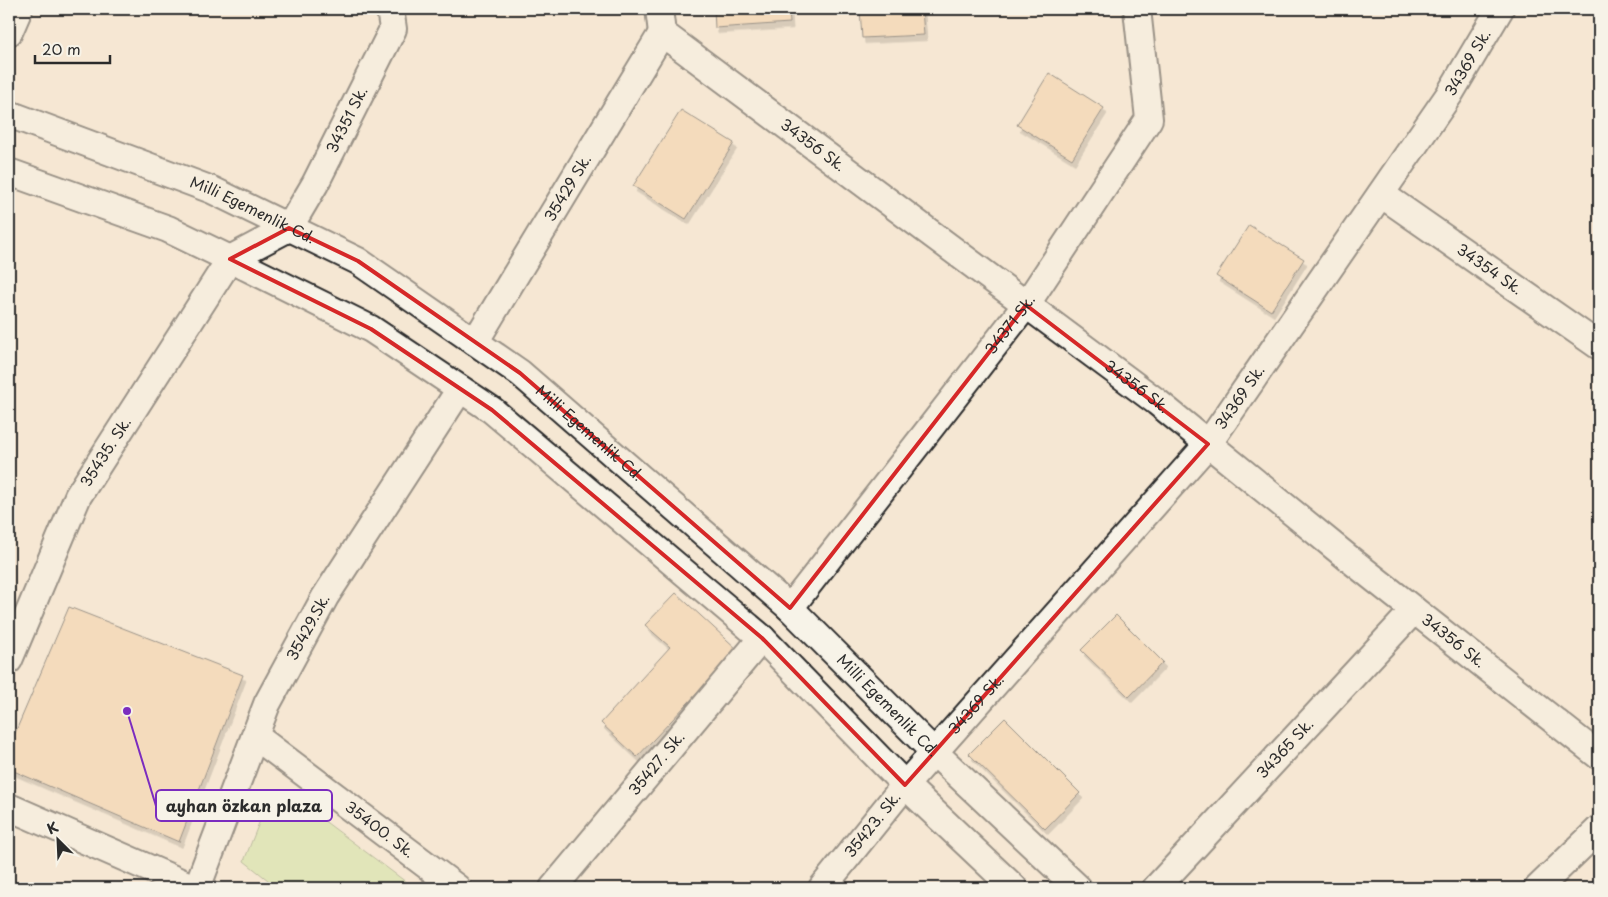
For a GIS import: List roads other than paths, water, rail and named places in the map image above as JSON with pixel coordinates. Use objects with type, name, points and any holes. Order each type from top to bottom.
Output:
[{"type":"street","points":[[9,32],[19,9]]},
{"type":"street","name":"34351 Sk.","points":[[289,228],[315,184],[379,60],[393,29],[390,9]]},
{"type":"street","name":"34371 Sk.","points":[[790,608],[1026,304],[1149,119],[1137,9]]},
{"type":"street","name":"34369 Sk.","points":[[905,784],[1208,444],[1449,95],[1500,9]]},
{"type":"street","name":"34356 Sk.","points":[[660,21],[1026,304],[1157,402],[1414,610],[1599,756]]},
{"type":"street","name":"35429 Sk.","points":[[475,342],[660,21]]},
{"type":"street","name":"Milli Egemenlik Cd.","points":[[9,114],[212,190],[358,261],[520,373],[790,608],[934,752],[1078,888]]},
{"type":"street","points":[[9,172],[168,229],[230,259],[371,329],[492,410],[762,638],[905,784],[1014,888]]},
{"type":"street","name":"34354 Sk.","points":[[1381,194],[1595,334]]},
{"type":"street","points":[[230,259],[289,228]]},
{"type":"street","name":"35435. Sk.","points":[[9,660],[78,496],[230,259]]},
{"type":"street","name":"35429.Sk.","points":[[196,888],[267,704],[325,597],[460,389]]},
{"type":"street","name":"34365 Sk.","points":[[1156,888],[1414,610]]},
{"type":"street","name":"35427. Sk.","points":[[552,888],[762,638]]},
{"type":"street","name":"35400. Sk.","points":[[255,736],[457,888]]},
{"type":"street","name":"35423. Sk.","points":[[822,888],[905,784]]},
{"type":"street","points":[[9,807],[196,888]]},
{"type":"street","points":[[1538,888],[1599,829]]},
{"type":"place","name":"ayhan özkan plaza","points":[[127,711]]}]
